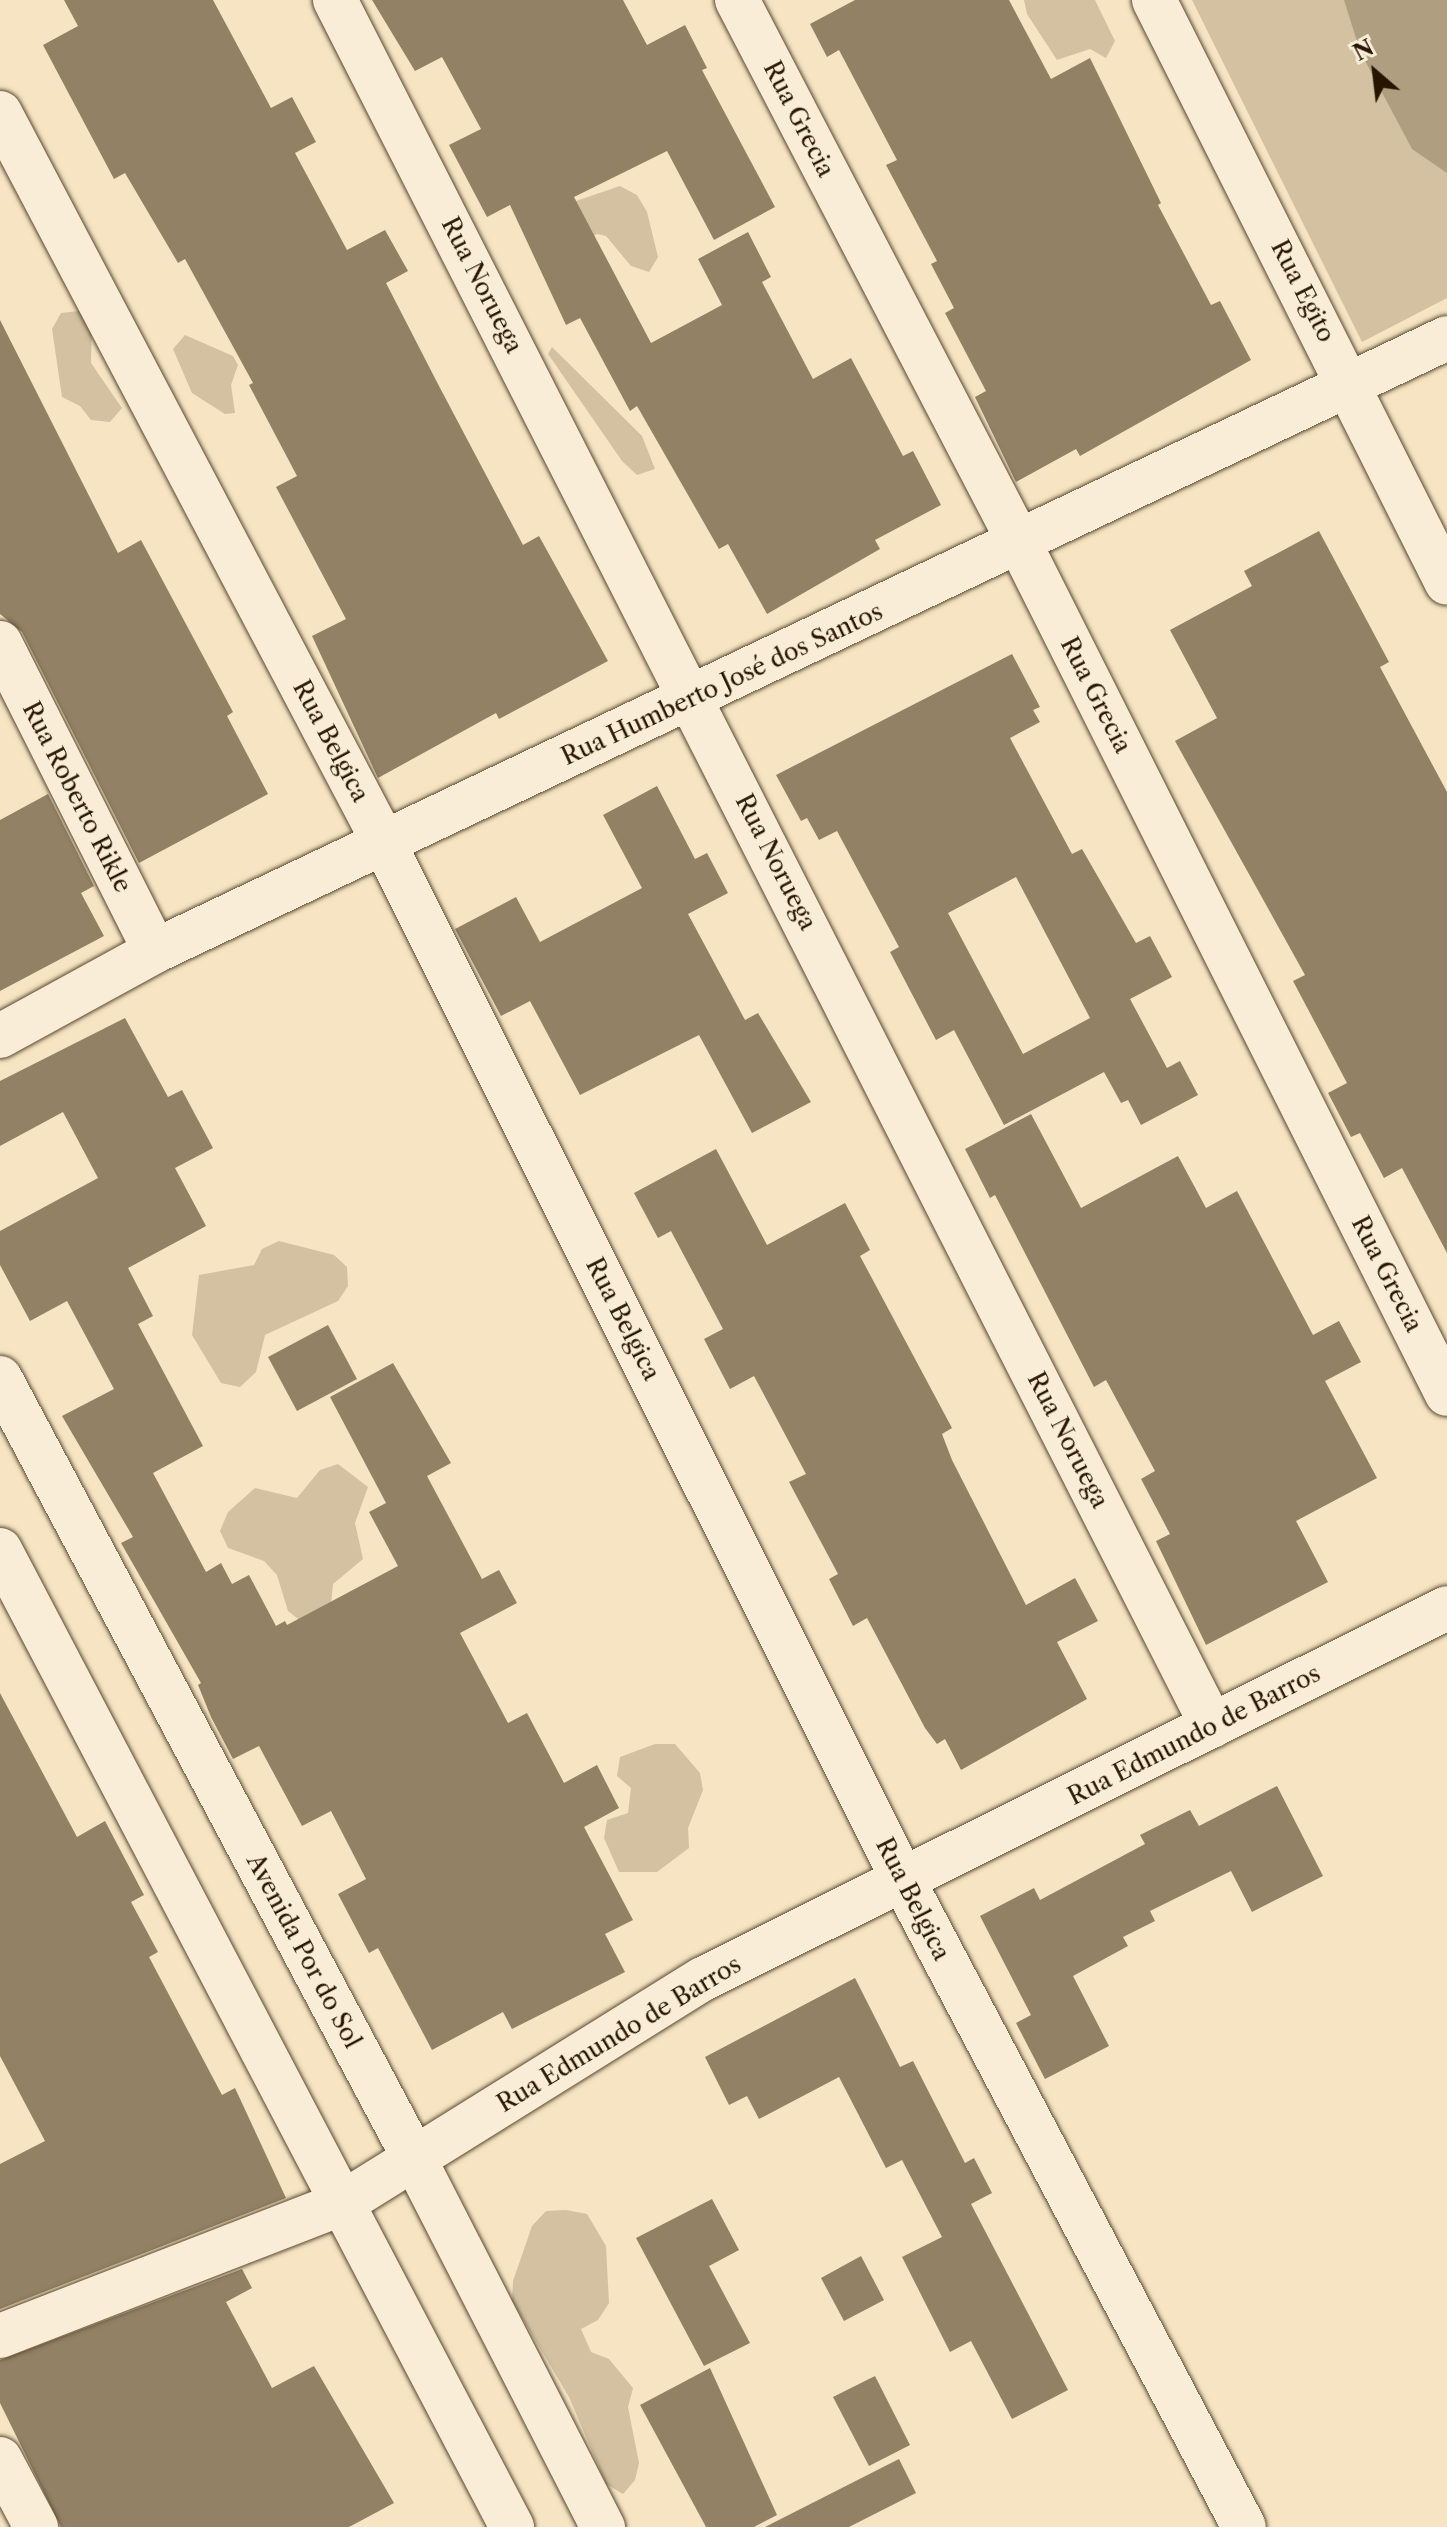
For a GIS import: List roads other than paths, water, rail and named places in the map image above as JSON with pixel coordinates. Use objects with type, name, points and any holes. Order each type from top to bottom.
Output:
[{"type":"street","name":"Rua Noruega","points":[[335,0],[694,698],[1212,1726]]},
{"type":"street","name":"Rua Grecia","points":[[737,0],[1020,544],[1447,1394]]},
{"type":"street","name":"Rua Egito","points":[[1154,0],[1352,387],[1447,583]]},
{"type":"street","name":"Rua Belgica","points":[[0,113],[384,843],[903,1880],[1244,2527]]},
{"type":"street","name":"Rua Humberto José dos Santos","points":[[0,1036],[155,951],[1352,387],[1447,338]]},
{"type":"street","name":"Rua Roberto Rikle","points":[[0,643],[155,951]]},
{"type":"street","name":"Avenida Por do Sol","points":[[0,1378],[414,2158],[603,2527]]},
{"type":"street","points":[[0,1550],[512,2527]]},
{"type":"street","name":"Rua Edmundo de Barros","points":[[0,2336],[341,2204],[703,1979],[1447,1608]]},
{"type":"street","points":[[0,2459],[36,2527]]}]
